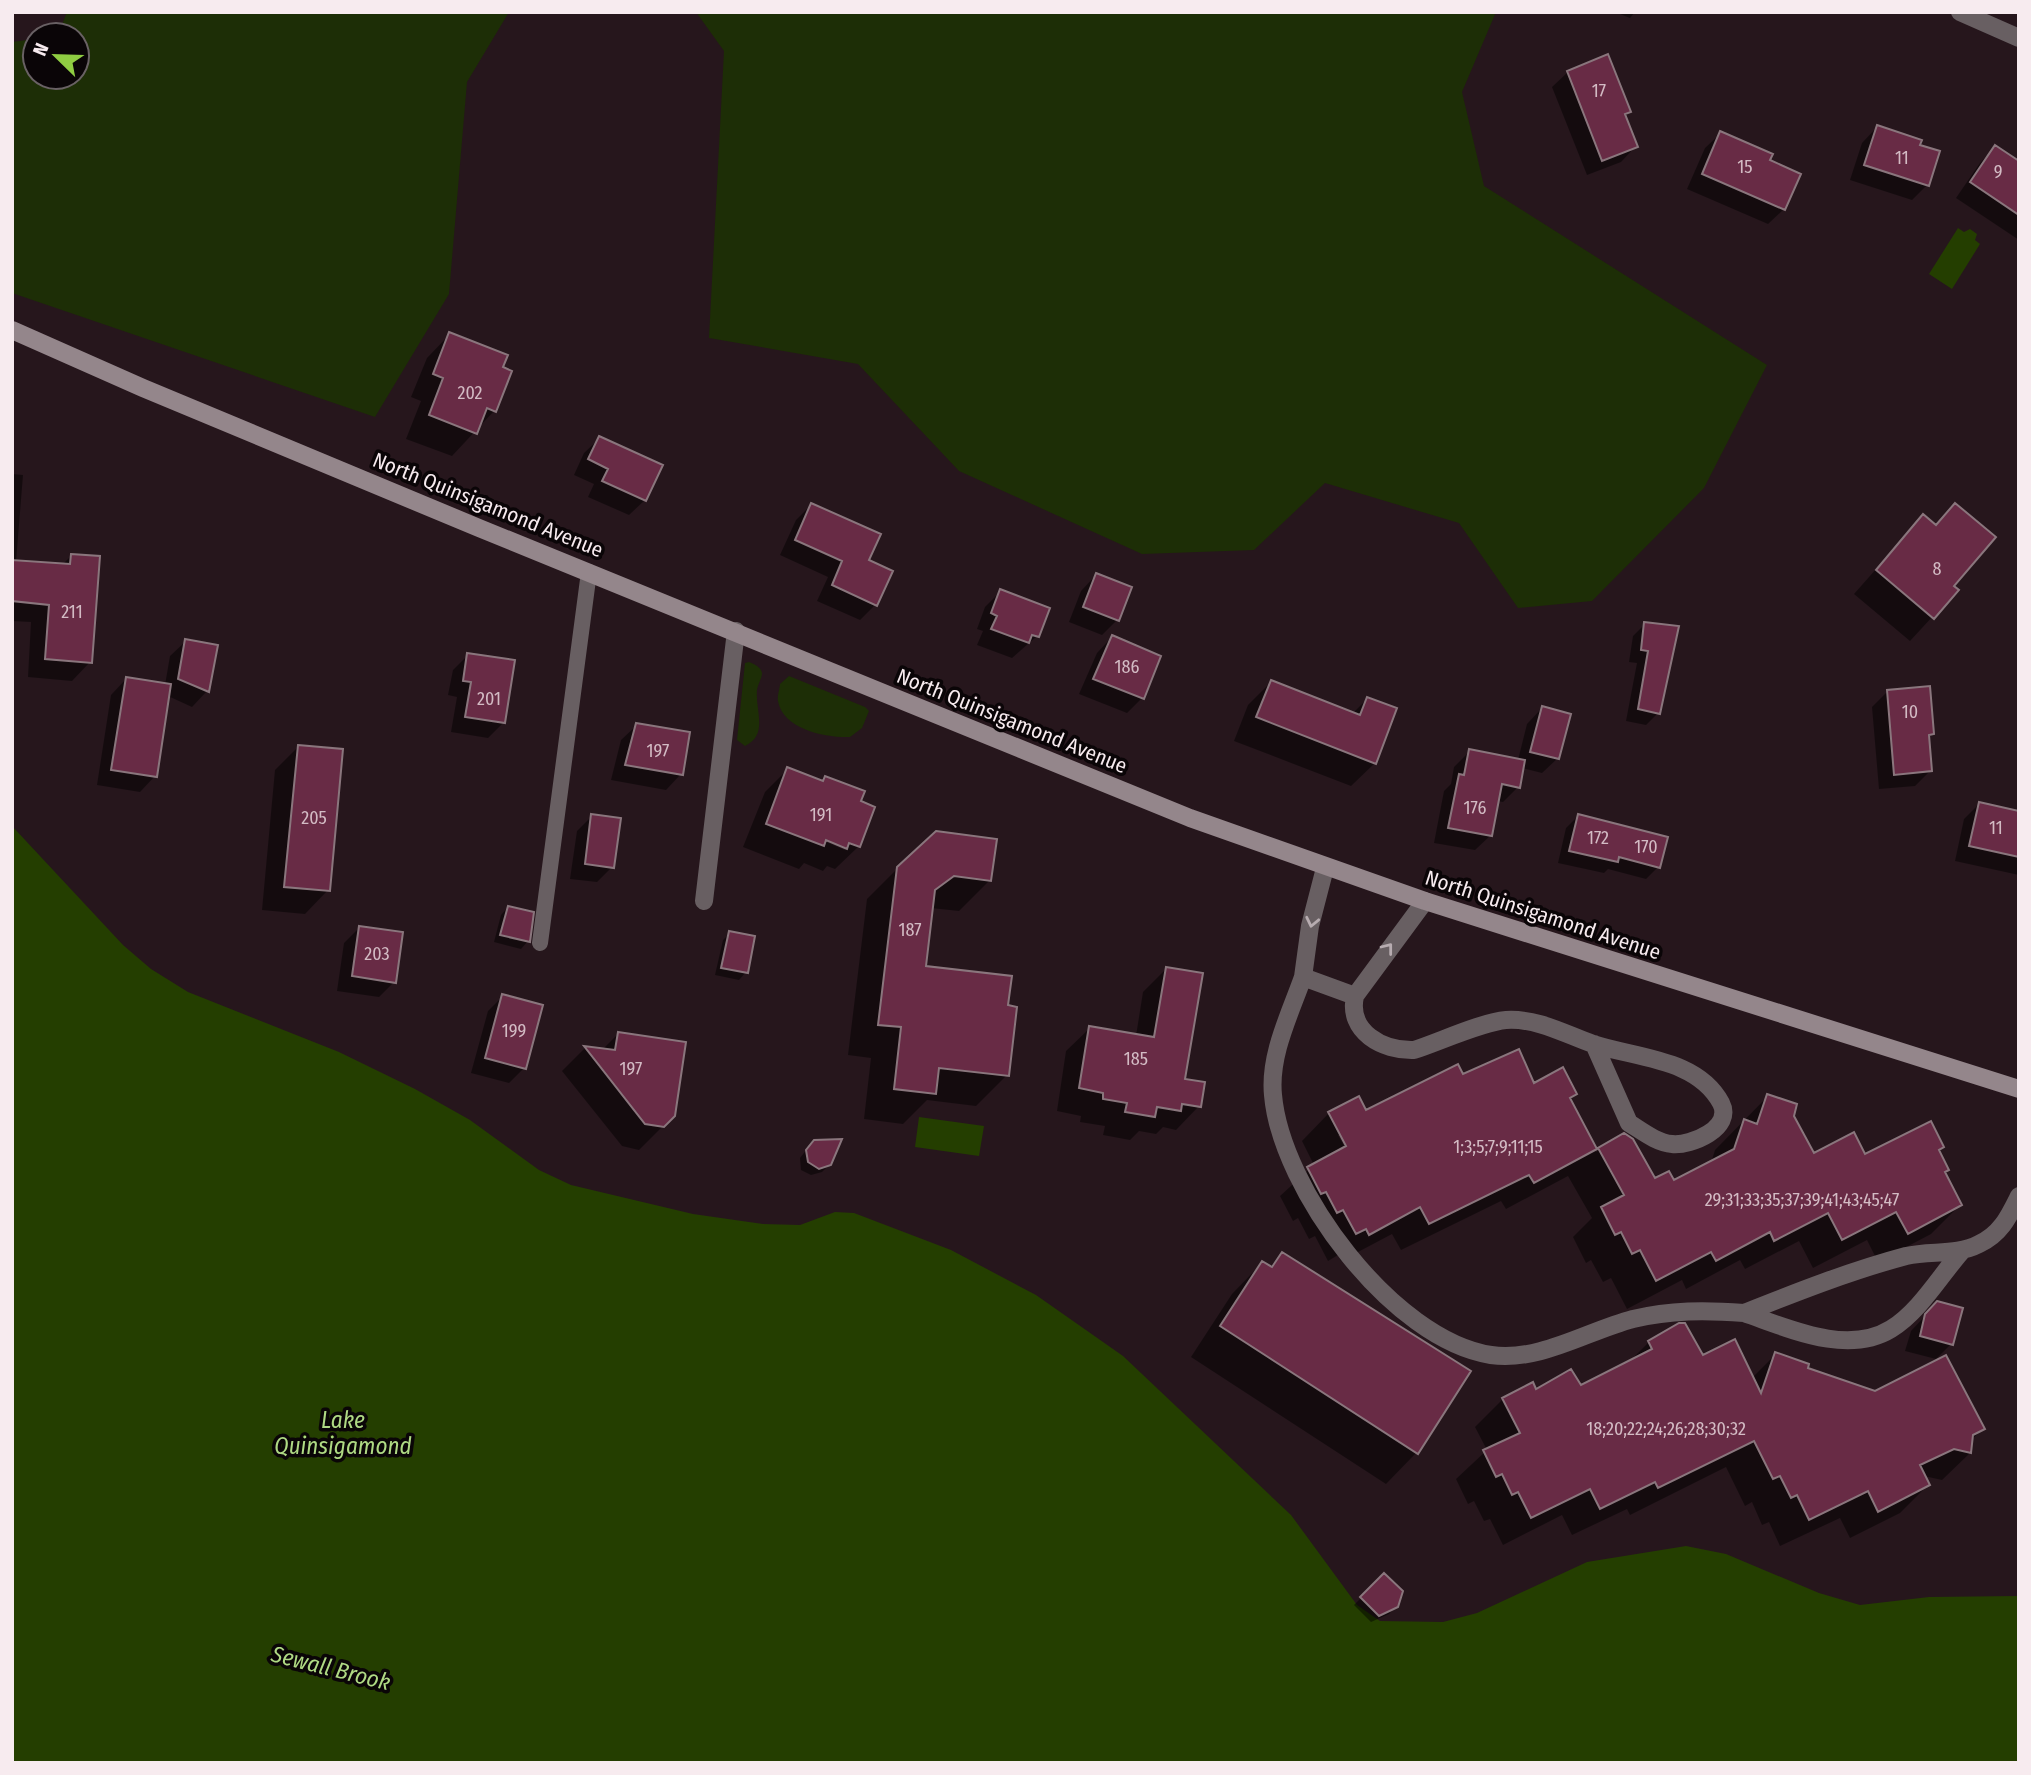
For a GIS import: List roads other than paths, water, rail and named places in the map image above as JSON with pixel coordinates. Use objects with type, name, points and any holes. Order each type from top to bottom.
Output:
[{"type":"main road","name":"North Quinsigamond Avenue","points":[[12,330],[143,388],[1101,783],[1424,901],[2019,1089]]},
{"type":"street","points":[[1960,12],[2019,38]]},
{"type":"street","points":[[704,901],[736,631]]},
{"type":"street","points":[[1325,867],[1310,926],[1303,977],[1276,1056],[1273,1094],[1280,1129],[1307,1194],[1339,1244],[1381,1290],[1419,1322],[1441,1336],[1489,1355],[1523,1356],[1631,1320],[1666,1312],[1703,1310],[1744,1313],[1806,1335],[1838,1339],[1874,1336],[1898,1324],[1961,1252],[1997,1233],[2019,1196]]},
{"type":"street","points":[[1424,901],[1355,996],[1354,1015],[1365,1034],[1399,1051],[1414,1050],[1505,1020],[1535,1023],[1594,1044],[1681,1069],[1704,1084],[1721,1103],[1724,1112],[1720,1122],[1703,1138],[1671,1144],[1629,1124],[1594,1044]]},
{"type":"street","points":[[1303,977],[1355,996]]},
{"type":"street","points":[[1744,1313],[1838,1276],[1910,1255],[1961,1252]]},
{"type":"lane","points":[[540,943],[589,572]]},
{"type":"water","points":[[1958,228],[1964,232],[1970,229],[1977,234],[1975,240],[1980,244],[1952,289],[1929,274]]},
{"type":"water","name":"Lake Quinsigamond","points":[[12,826],[123,945],[151,969],[188,992],[339,1052],[415,1089],[470,1120],[539,1170],[571,1185],[693,1214],[763,1224],[800,1225],[835,1212],[854,1213],[951,1250],[1036,1295],[1123,1356],[1291,1515],[1357,1605],[1380,1621],[1443,1622],[1477,1613],[1587,1562],[1686,1546],[1726,1554],[1819,1593],[1860,1605],[1929,1597],[2019,1596],[2019,1763],[12,1763]]},
{"type":"water","points":[[919,1117],[984,1126],[979,1156],[915,1147]]},
{"type":"water label","name":"Sewall Brook","points":[[331,1668]]}]
